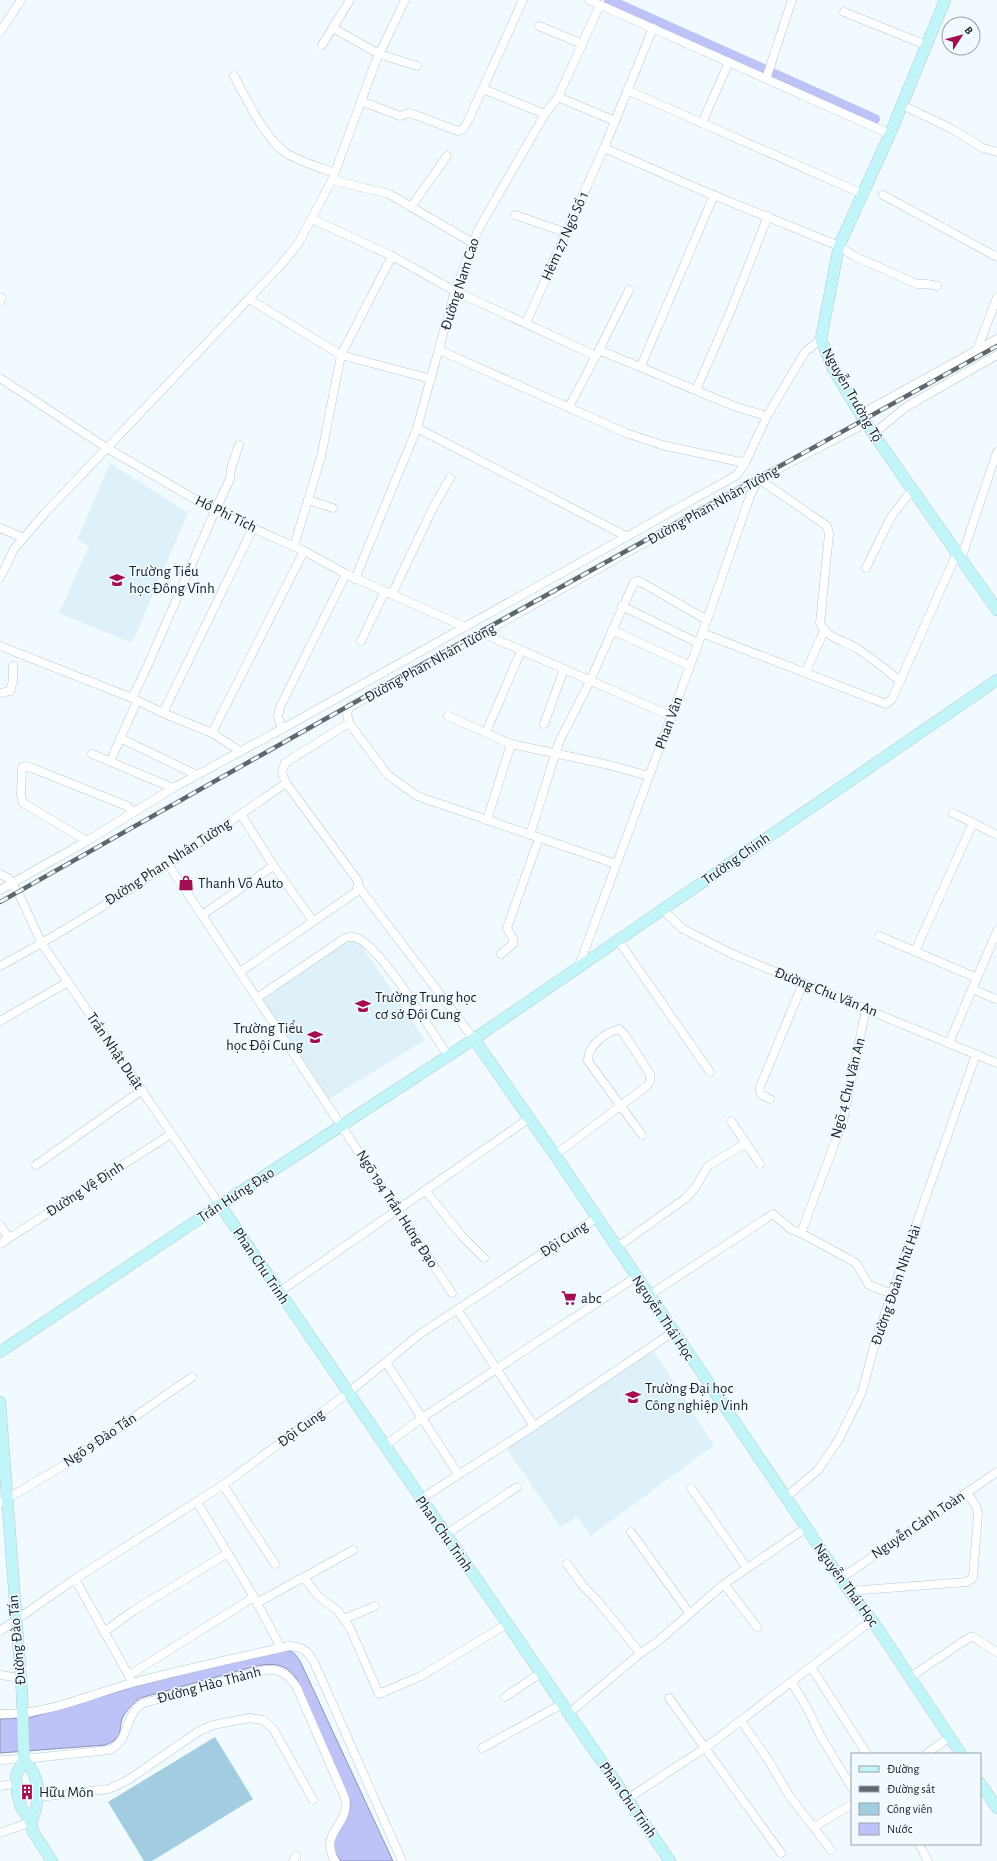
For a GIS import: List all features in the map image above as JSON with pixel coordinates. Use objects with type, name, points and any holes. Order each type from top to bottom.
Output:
[{"type":"main road","name":"Nguyễn Trường Tộ","points":[[945,0],[890,134],[839,246],[821,339],[833,369],[873,434],[997,610]]},
{"type":"main road","name":"Trường Chinh","points":[[474,1039],[997,680]]},
{"type":"main road","name":"Trần Hưng Đạo","points":[[0,1352],[220,1205],[474,1039]]},
{"type":"main road","name":"Nguyễn Thái Học","points":[[474,1039],[528,1119],[555,1155],[648,1296],[840,1579],[872,1620],[960,1753]]},
{"type":"main road","name":"Phan Chu Trinh","points":[[220,1205],[670,1861]]},
{"type":"main road","name":"Đường Đào Tấn","points":[[0,1402],[3,1501],[20,1678],[24,1757],[16,1775],[16,1783],[20,1807],[31,1822],[33,1832],[52,1861]]},
{"type":"main road","name":"Đường Đào Tấn","points":[[24,1757],[36,1778],[39,1797],[36,1812],[31,1822]]},
{"type":"main road","points":[[981,1784],[997,1808]]},
{"type":"street","points":[[0,32],[20,0]]},
{"type":"street","points":[[322,45],[350,0]]},
{"type":"street","points":[[0,578],[14,549],[107,448],[284,262],[298,244],[334,176],[361,101],[380,54],[405,0]]},
{"type":"street","points":[[361,101],[400,116],[409,113],[458,131],[463,128],[469,119],[523,0]]},
{"type":"street","points":[[589,0],[890,134]]},
{"type":"street","points":[[766,79],[792,0]]},
{"type":"street","name":"Đường Nam Cao","points":[[355,578],[417,428],[455,291],[478,230],[545,114],[558,97],[600,5]]},
{"type":"street","points":[[844,12],[926,45]]},
{"type":"street","points":[[539,26],[582,44]]},
{"type":"street","points":[[333,28],[380,54],[417,66]]},
{"type":"street","name":"Hẻm 27 Ngõ Số 1","points":[[526,324],[604,148],[653,28]]},
{"type":"street","points":[[702,123],[729,62]]},
{"type":"street","points":[[234,76],[261,124],[281,149],[290,155],[334,176],[389,194],[473,243]]},
{"type":"street","points":[[483,89],[545,114]]},
{"type":"street","points":[[627,90],[863,194]]},
{"type":"street","points":[[558,97],[615,121]]},
{"type":"street","points":[[902,105],[952,130],[983,148],[997,152]]},
{"type":"street","points":[[604,148],[839,246],[854,256],[917,284],[937,286]]},
{"type":"street","points":[[412,207],[447,156]]},
{"type":"street","points":[[640,366],[714,195]]},
{"type":"street","points":[[883,195],[997,257]]},
{"type":"street","points":[[515,215],[567,233]]},
{"type":"street","points":[[696,390],[734,303],[768,216]]},
{"type":"street","points":[[312,219],[392,256],[455,291],[526,324],[598,353],[640,366],[736,407],[767,416]]},
{"type":"street","points":[[294,546],[321,457],[341,355],[392,256]]},
{"type":"street","points":[[569,407],[629,290]]},
{"type":"street","points":[[977,350],[997,297]]},
{"type":"street","points":[[249,299],[341,355],[431,379]]},
{"type":"street","points":[[0,890],[87,841],[173,788],[282,729],[731,478],[741,471],[767,416],[805,352],[821,339]]},
{"type":"street","name":"Đường Phan Nhân Tường","points":[[349,723],[347,712],[350,708],[759,479],[864,419],[997,339]]},
{"type":"street","points":[[439,350],[569,407],[626,434],[662,445],[745,463]]},
{"type":"street","points":[[873,434],[906,407],[997,355]]},
{"type":"street","points":[[989,359],[997,364]]},
{"type":"street","name":"Hồ Phi Tích","points":[[0,378],[107,448],[215,511],[294,546],[346,574],[465,627]]},
{"type":"street","points":[[417,428],[626,536]]},
{"type":"street","points":[[110,762],[146,670],[230,480],[231,468],[239,445]]},
{"type":"street","points":[[702,633],[886,704],[892,699],[959,556],[997,452]]},
{"type":"street","points":[[361,641],[450,478]]},
{"type":"street","points":[[759,479],[827,526],[829,534],[820,623],[824,631],[830,636],[857,648],[900,681]]},
{"type":"street","name":"Phan Vân","points":[[578,968],[707,620],[750,496],[759,479]]},
{"type":"street","points":[[866,568],[891,517],[912,490]]},
{"type":"street","points":[[308,500],[333,508]]},
{"type":"street","points":[[0,528],[24,538]]},
{"type":"street","points":[[163,713],[253,528]]},
{"type":"street","points":[[212,733],[304,551]]},
{"type":"street","points":[[282,729],[278,717],[280,707],[346,574]]},
{"type":"street","points":[[530,835],[559,742],[590,681],[632,584],[639,581],[707,620]]},
{"type":"street","points":[[622,606],[698,643]]},
{"type":"street","points":[[612,630],[690,666]]},
{"type":"street","points":[[805,673],[824,631]]},
{"type":"street","points":[[482,633],[671,716]]},
{"type":"street","points":[[0,646],[135,699],[163,713],[212,733],[240,751]]},
{"type":"street","points":[[486,732],[521,651]]},
{"type":"street","points":[[0,693],[10,691],[13,681],[13,666]]},
{"type":"street","points":[[544,724],[564,670]]},
{"type":"street","points":[[448,716],[511,744],[605,764],[649,776]]},
{"type":"street","points":[[240,972],[356,892],[358,881],[286,783],[282,773],[285,763],[349,723],[388,775],[417,796],[616,864]]},
{"type":"street","points":[[120,738],[197,775]]},
{"type":"street","points":[[487,820],[511,744]]},
{"type":"street","points":[[92,754],[173,788]]},
{"type":"street","points":[[87,841],[23,803],[21,796],[22,767],[27,766],[127,806],[132,812]]},
{"type":"street","name":"Đường Phan Nhân Tường","points":[[0,966],[42,944],[168,864],[286,783]]},
{"type":"street","points":[[953,813],[997,835]]},
{"type":"street","points":[[241,814],[273,865],[313,921]]},
{"type":"street","points":[[916,951],[973,823]]},
{"type":"street","points":[[501,954],[513,944],[513,939],[507,928],[539,838]]},
{"type":"street","name":"Ngõ 194 Trần Hưng Đạo","points":[[168,864],[452,1293]]},
{"type":"street","points":[[202,915],[269,870],[273,865]]},
{"type":"street","name":"Trần Nhật Duật","points":[[0,874],[8,878],[18,892],[42,944],[220,1205]]},
{"type":"street","points":[[358,886],[474,1039]]},
{"type":"street","name":"Đường Chu Văn An","points":[[663,910],[683,929],[732,954],[997,1063]]},
{"type":"street","points":[[257,998],[346,938],[351,936],[358,938],[376,954],[396,979],[448,1056]]},
{"type":"street","points":[[879,936],[977,978]]},
{"type":"street","points":[[949,1043],[996,936]]},
{"type":"street","points":[[618,940],[710,1072]]},
{"type":"street","points":[[0,1021],[68,982]]},
{"type":"street","points":[[770,1099],[762,1095],[759,1090],[803,983]]},
{"type":"street","points":[[972,990],[996,999]]},
{"type":"street","name":"Ngõ 4 Chu Văn An","points":[[801,1233],[843,1121],[866,1009]]},
{"type":"street","points":[[555,1155],[620,1106],[647,1086],[651,1077],[624,1034],[619,1029],[612,1031],[597,1041],[590,1048],[587,1054],[588,1062],[620,1106],[642,1135]]},
{"type":"street","name":"Đường Đoàn Nhữ Hài","points":[[785,1498],[818,1470],[839,1439],[852,1415],[867,1379],[876,1339],[976,1054]]},
{"type":"street","points":[[36,1165],[142,1090]]},
{"type":"street","points":[[279,1292],[528,1119]]},
{"type":"street","points":[[731,1121],[760,1164]]},
{"type":"street","name":"Đường Vệ Định","points":[[0,1244],[171,1134]]},
{"type":"street","points":[[616,1248],[686,1198],[695,1188],[708,1166],[746,1143]]},
{"type":"street","points":[[425,1190],[462,1236],[484,1258]]},
{"type":"street","points":[[648,1296],[770,1214],[779,1217],[792,1230],[801,1233],[856,1263],[869,1285],[892,1294]]},
{"type":"street","name":"Đội Cung","points":[[0,1631],[75,1579],[223,1485],[348,1393],[420,1334],[596,1218]]},
{"type":"street","points":[[0,1225],[9,1238]]},
{"type":"street","points":[[384,1446],[422,1418],[636,1277]]},
{"type":"street","points":[[457,1309],[534,1426]]},
{"type":"street","points":[[421,1499],[534,1426],[673,1332]]},
{"type":"street","points":[[386,1362],[458,1474]]},
{"type":"street","name":"Ngõ 9 Đào Tấn","points":[[3,1501],[39,1481],[95,1445],[192,1377]]},
{"type":"street","name":"Nguyễn Cảnh Toàn","points":[[840,1579],[997,1472]]},
{"type":"street","points":[[223,1485],[275,1564]]},
{"type":"street","points":[[445,1535],[518,1488]]},
{"type":"street","points":[[691,1488],[747,1568]]},
{"type":"street","points":[[849,1591],[971,1581],[973,1578],[978,1513],[976,1506],[967,1492]]},
{"type":"street","points":[[197,1502],[256,1600],[281,1648]]},
{"type":"street","points":[[568,1714],[640,1653],[657,1642],[724,1584],[806,1528]]},
{"type":"street","points":[[631,1532],[690,1614]]},
{"type":"street","points":[[131,1680],[256,1600],[301,1579],[353,1550]]},
{"type":"street","points":[[104,1632],[133,1611],[228,1553]]},
{"type":"street","points":[[568,1564],[584,1587],[597,1600],[640,1653]]},
{"type":"street","points":[[75,1579],[131,1680]]},
{"type":"street","points":[[301,1579],[307,1581],[318,1596],[338,1611],[353,1633],[379,1694],[415,1679],[507,1624]]},
{"type":"street","points":[[724,1584],[757,1627]]},
{"type":"street","points":[[344,1620],[375,1606]]},
{"type":"street","points":[[627,1799],[705,1748],[792,1683],[872,1620]]},
{"type":"street","points":[[910,1677],[970,1637],[973,1637],[997,1652]]},
{"type":"street","points":[[0,1714],[22,1716],[66,1705],[131,1680],[289,1646],[300,1647],[308,1653],[314,1662],[402,1861]]},
{"type":"street","points":[[811,1667],[866,1753]]},
{"type":"street","name":"Đường Hào Thành","points":[[0,1760],[109,1750],[117,1746],[122,1740],[132,1713],[144,1703],[264,1670],[278,1670],[287,1674],[297,1688],[345,1798],[347,1810],[329,1839],[329,1846],[335,1861]]},
{"type":"street","points":[[505,1697],[540,1673]]},
{"type":"street","points":[[0,1675],[20,1678]]},
{"type":"street","points":[[792,1683],[807,1708],[820,1735],[851,1786]]},
{"type":"street","points":[[669,1698],[781,1853]]},
{"type":"street","points":[[482,1748],[562,1704]]},
{"type":"street","points":[[39,1797],[109,1789],[128,1780],[199,1731],[213,1725],[250,1718],[263,1720],[274,1730],[313,1800]]},
{"type":"street","points":[[741,1721],[767,1758],[789,1795],[831,1850]]},
{"type":"street","points":[[927,1753],[950,1737]]},
{"type":"street","points":[[0,1786],[16,1783]]},
{"type":"street","points":[[814,1827],[851,1805]]},
{"type":"street","points":[[0,1833],[31,1822]]},
{"type":"street","points":[[920,1845],[928,1861]]},
{"type":"shaded area","name":"Trường Tiểu học Đông Vĩnh","points":[[110,463],[188,513],[132,643],[59,613],[89,546],[77,540]]},
{"type":"shaded area","points":[[346,941],[357,941],[361,945],[425,1040],[328,1100],[262,999]]},
{"type":"shaded area","name":"Trường Đại học Công nghiệp Vinh","points":[[653,1350],[714,1445],[591,1536],[577,1517],[560,1527],[506,1448]]},
{"type":"green space","points":[[215,1737],[253,1799],[152,1861],[144,1861],[108,1802]]},
{"type":"water","points":[[279,1649],[291,1652],[296,1655],[300,1661],[393,1861],[341,1861],[335,1853],[333,1841],[348,1815],[350,1801],[296,1678],[288,1669],[279,1665],[268,1664],[256,1666],[140,1698],[124,1715],[119,1736],[112,1742],[105,1745],[0,1753],[0,1719],[29,1718],[133,1687]]},
{"type":"waterway","points":[[609,0],[875,119]]},
{"type":"railway","points":[[0,902],[478,633],[997,346]]},
{"type":"place","name":"Trường Tiểu học Đông Vĩnh","points":[[117,580]]},
{"type":"place","name":"Thanh Võ Auto","points":[[186,883]]},
{"type":"place","name":"Trường Trung học cơ sở Đội Cung","points":[[363,1006]]},
{"type":"place","name":"Trường Tiểu học Đội Cung","points":[[315,1037]]},
{"type":"place","name":"abc","points":[[569,1298]]},
{"type":"place","name":"Trường Đại học Công nghiệp Vinh","points":[[633,1397]]},
{"type":"place","name":"Hữu Môn","points":[[27,1792]]}]
